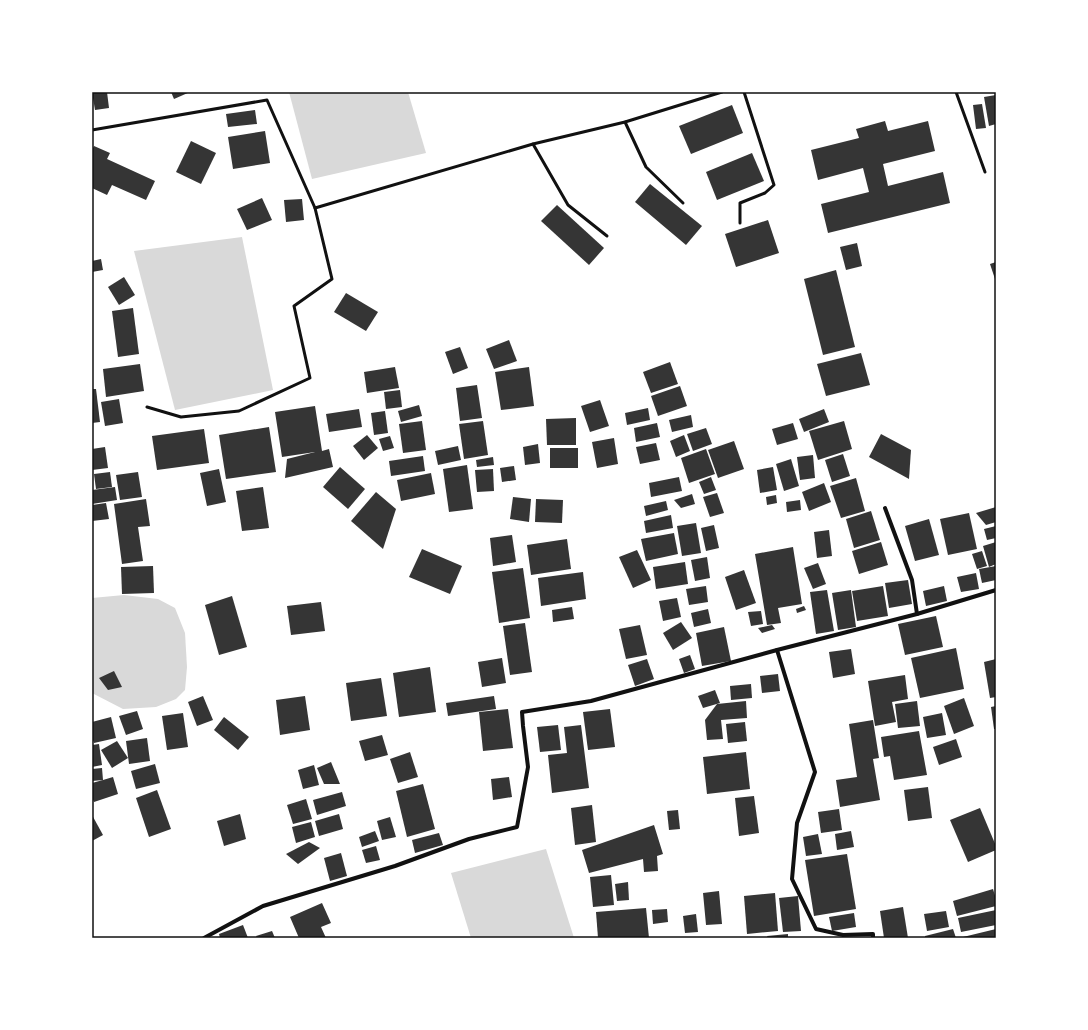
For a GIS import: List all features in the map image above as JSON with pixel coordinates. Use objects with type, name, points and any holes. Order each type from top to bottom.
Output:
[{"type":"street","points":[[885,508],[912,580],[917,614]]},
{"type":"street","points":[[204,938],[263,906],[395,866],[469,839],[517,827],[528,767],[522,712],[591,701],[777,650],[917,614],[996,590]]},
{"type":"street","points":[[777,650],[815,772],[797,823],[792,879],[816,929],[843,935],[873,934],[873,938]]},
{"type":"lane","points":[[315,208],[533,144],[625,122],[722,92]]},
{"type":"lane","points":[[740,222],[740,203],[765,193],[774,185],[744,92]]},
{"type":"lane","points":[[956,92],[985,172]]},
{"type":"lane","points":[[92,130],[266,100],[315,208],[332,278],[294,306],[310,378],[239,411],[181,417],[147,407]]},
{"type":"lane","points":[[625,122],[646,167],[684,203]]},
{"type":"lane","points":[[533,144],[568,205],[607,236]]},
{"type":"shaded area","points":[[289,92],[408,92],[426,153],[312,179]]},
{"type":"shaded area","points":[[242,237],[273,390],[175,410],[134,251]]},
{"type":"shaded area","points":[[124,595],[158,599],[175,608],[185,633],[187,667],[185,690],[176,699],[156,707],[123,709],[92,693],[92,598]]},
{"type":"shaded area","points":[[546,849],[574,938],[471,938],[451,873]]},
{"type":"building","points":[[92,92],[107,92],[109,108],[95,110]]},
{"type":"building","points":[[171,92],[190,92],[174,99]]},
{"type":"building","points":[[996,95],[996,124],[989,126],[984,97]]},
{"type":"building","points":[[982,104],[986,128],[976,129],[973,105]]},
{"type":"building","points":[[732,105],[743,133],[691,154],[679,126]]},
{"type":"building","points":[[255,110],[257,124],[228,127],[226,114]]},
{"type":"building","points":[[885,121],[888,131],[928,121],[935,151],[883,164],[888,186],[943,172],[950,203],[828,233],[821,204],[869,192],[863,168],[818,180],[811,150],[859,138],[856,129]]},
{"type":"building","points":[[265,131],[270,163],[233,169],[228,137]]},
{"type":"building","points":[[191,141],[216,153],[201,184],[176,172]]},
{"type":"building","points":[[94,146],[110,153],[107,159],[155,181],[146,200],[112,185],[107,195],[92,188],[92,150]]},
{"type":"building","points":[[752,153],[764,181],[717,200],[706,172]]},
{"type":"building","points":[[650,184],[702,226],[686,245],[635,202]]},
{"type":"building","points":[[262,198],[272,220],[247,230],[237,209]]},
{"type":"building","points":[[302,199],[304,220],[286,222],[284,200]]},
{"type":"building","points":[[557,205],[604,248],[589,265],[541,221]]},
{"type":"building","points":[[768,220],[779,253],[736,267],[725,234]]},
{"type":"building","points":[[857,243],[862,266],[846,270],[840,247]]},
{"type":"building","points":[[101,259],[103,270],[92,272],[92,261]]},
{"type":"building","points":[[996,262],[996,282],[990,264]]},
{"type":"building","points":[[836,270],[855,347],[823,355],[804,279]]},
{"type":"building","points":[[124,277],[135,295],[119,305],[108,287]]},
{"type":"building","points":[[346,293],[378,312],[366,331],[334,312]]},
{"type":"building","points":[[133,308],[139,354],[118,357],[112,311]]},
{"type":"building","points":[[509,340],[517,361],[494,369],[486,349]]},
{"type":"building","points":[[460,347],[468,368],[453,374],[445,352]]},
{"type":"building","points":[[861,353],[870,385],[826,396],[817,364]]},
{"type":"building","points":[[670,362],[678,384],[651,393],[643,372]]},
{"type":"building","points":[[140,364],[144,391],[106,397],[103,369]]},
{"type":"building","points":[[395,367],[399,388],[367,393],[364,372]]},
{"type":"building","points":[[529,367],[534,406],[501,410],[495,372]]},
{"type":"building","points":[[477,385],[482,418],[460,421],[456,388]]},
{"type":"building","points":[[680,386],[687,406],[658,416],[651,396]]},
{"type":"building","points":[[92,389],[96,389],[100,422],[92,423]]},
{"type":"building","points":[[400,390],[402,407],[386,409],[384,392]]},
{"type":"building","points":[[119,399],[123,423],[105,426],[101,402]]},
{"type":"building","points":[[600,400],[609,426],[590,432],[581,406]]},
{"type":"building","points":[[419,405],[422,416],[401,422],[398,411]]},
{"type":"building","points":[[315,406],[322,451],[329,449],[333,467],[285,478],[287,459],[315,452],[282,457],[275,412]]},
{"type":"building","points":[[648,408],[650,420],[627,425],[625,413]]},
{"type":"building","points":[[359,409],[362,427],[329,432],[326,414]]},
{"type":"building","points":[[824,409],[829,422],[804,432],[799,419]]},
{"type":"building","points":[[385,411],[388,433],[374,435],[371,413]]},
{"type":"building","points":[[691,415],[693,427],[672,432],[669,420]]},
{"type":"building","points":[[576,418],[576,445],[547,445],[546,419]]},
{"type":"building","points":[[422,421],[426,450],[403,453],[399,424]]},
{"type":"building","points":[[483,421],[488,455],[464,459],[459,424]]},
{"type":"building","points":[[844,421],[852,449],[818,460],[809,431]]},
{"type":"building","points":[[657,423],[660,437],[636,442],[634,428]]},
{"type":"building","points":[[793,423],[798,439],[777,445],[772,429]]},
{"type":"building","points":[[269,427],[276,472],[226,479],[219,435]]},
{"type":"building","points":[[706,428],[712,444],[693,451],[687,434]]},
{"type":"building","points":[[204,429],[209,463],[157,470],[152,436]]},
{"type":"building","points":[[881,434],[911,450],[909,479],[869,457]]},
{"type":"building","points":[[367,435],[378,448],[364,460],[353,446]]},
{"type":"building","points":[[684,435],[690,451],[676,457],[670,441]]},
{"type":"building","points":[[390,436],[394,448],[383,451],[379,439]]},
{"type":"building","points":[[614,438],[618,464],[597,468],[592,442]]},
{"type":"building","points":[[734,441],[744,469],[718,478],[708,450]]},
{"type":"building","points":[[656,443],[660,460],[640,464],[636,447]]},
{"type":"building","points":[[538,444],[540,463],[525,465],[523,447]]},
{"type":"building","points":[[458,446],[461,460],[438,465],[435,451]]},
{"type":"building","points":[[105,447],[108,468],[92,470],[92,449]]},
{"type":"building","points":[[550,448],[578,448],[578,468],[550,468]]},
{"type":"building","points":[[706,449],[715,474],[689,483],[681,458]]},
{"type":"building","points":[[843,454],[850,476],[832,482],[825,460]]},
{"type":"building","points":[[813,455],[815,478],[800,480],[797,457]]},
{"type":"building","points":[[423,456],[425,471],[391,476],[389,461]]},
{"type":"building","points":[[493,457],[494,465],[477,467],[476,460]]},
{"type":"building","points":[[791,459],[799,486],[784,491],[776,464]]},
{"type":"building","points":[[467,465],[473,509],[449,512],[443,469]]},
{"type":"building","points":[[514,466],[516,480],[502,482],[500,468]]},
{"type":"building","points":[[340,467],[365,489],[348,509],[323,487]]},
{"type":"building","points":[[773,467],[777,490],[760,493],[757,470]]},
{"type":"building","points":[[219,469],[226,502],[207,506],[200,473]]},
{"type":"building","points":[[493,469],[494,491],[477,492],[475,470]]},
{"type":"building","points":[[110,472],[112,487],[96,489],[94,474]]},
{"type":"building","points":[[138,472],[142,497],[120,500],[116,475]]},
{"type":"building","points":[[431,473],[435,494],[401,501],[397,480]]},
{"type":"building","points":[[679,477],[682,491],[651,497],[649,483]]},
{"type":"building","points":[[711,477],[716,490],[704,494],[699,482]]},
{"type":"building","points":[[856,478],[865,511],[841,518],[830,486]]},
{"type":"building","points":[[824,483],[831,502],[809,511],[802,492]]},
{"type":"building","points":[[115,487],[117,500],[92,504],[92,490]]},
{"type":"building","points":[[263,487],[269,528],[242,531],[236,491]]},
{"type":"building","points":[[376,492],[396,509],[383,549],[351,521]]},
{"type":"building","points":[[717,493],[724,513],[710,517],[703,497]]},
{"type":"building","points":[[692,494],[695,504],[681,508],[674,500]]},
{"type":"building","points":[[776,495],[777,503],[767,505],[766,497]]},
{"type":"building","points":[[513,497],[531,499],[529,522],[510,519]]},
{"type":"building","points":[[146,499],[150,526],[138,527],[143,561],[122,564],[114,504]]},
{"type":"building","points":[[536,499],[563,500],[562,523],[535,522]]},
{"type":"building","points":[[800,500],[801,510],[787,512],[786,502]]},
{"type":"building","points":[[666,501],[668,510],[646,516],[644,506]]},
{"type":"building","points":[[106,503],[109,519],[92,521],[92,505]]},
{"type":"building","points":[[996,507],[996,522],[986,525],[976,513]]},
{"type":"building","points":[[871,511],[880,540],[854,548],[846,519]]},
{"type":"building","points":[[969,513],[977,549],[948,555],[940,519]]},
{"type":"building","points":[[671,515],[673,528],[646,533],[644,521]]},
{"type":"building","points":[[929,519],[939,555],[915,561],[905,526]]},
{"type":"building","points":[[696,523],[701,553],[682,556],[677,526]]},
{"type":"building","points":[[714,525],[719,548],[706,551],[701,528]]},
{"type":"building","points":[[996,526],[996,538],[987,540],[984,529]]},
{"type":"building","points":[[829,530],[832,556],[817,558],[814,532]]},
{"type":"building","points":[[674,533],[678,554],[646,561],[641,539]]},
{"type":"building","points":[[512,535],[516,562],[493,566],[490,538]]},
{"type":"building","points":[[567,539],[571,569],[531,575],[527,545]]},
{"type":"building","points":[[881,542],[888,565],[859,574],[852,551]]},
{"type":"building","points":[[996,542],[996,564],[989,567],[983,546]]},
{"type":"building","points":[[793,547],[802,604],[778,608],[781,623],[767,625],[755,554]]},
{"type":"building","points":[[422,549],[462,566],[450,594],[409,577]]},
{"type":"building","points":[[637,550],[651,580],[633,588],[619,557]]},
{"type":"building","points":[[982,551],[987,566],[977,569],[972,554]]},
{"type":"building","points":[[707,557],[710,578],[695,581],[691,560]]},
{"type":"building","points":[[685,562],[688,584],[656,589],[653,567]]},
{"type":"building","points":[[818,563],[826,584],[813,589],[804,568]]},
{"type":"building","points":[[153,566],[154,593],[122,594],[121,567]]},
{"type":"building","points":[[996,566],[996,580],[982,583],[979,569]]},
{"type":"building","points":[[523,568],[530,618],[499,623],[492,572]]},
{"type":"building","points":[[744,570],[756,603],[736,610],[725,577]]},
{"type":"building","points":[[583,572],[586,599],[541,606],[538,578]]},
{"type":"building","points":[[976,573],[979,589],[961,592],[957,577]]},
{"type":"building","points":[[908,580],[912,604],[889,608],[885,583]]},
{"type":"building","points":[[706,586],[708,602],[689,605],[686,589]]},
{"type":"building","points":[[883,586],[888,616],[857,621],[852,591]]},
{"type":"building","points":[[944,586],[947,601],[926,606],[923,591]]},
{"type":"building","points":[[827,590],[834,631],[816,634],[810,592]]},
{"type":"building","points":[[851,590],[856,627],[838,630],[832,593]]},
{"type":"building","points":[[232,596],[247,647],[219,655],[205,605]]},
{"type":"building","points":[[677,598],[681,617],[663,621],[659,601]]},
{"type":"building","points":[[321,602],[325,631],[291,635],[287,606]]},
{"type":"building","points":[[804,606],[806,610],[797,613],[796,609]]},
{"type":"building","points":[[572,607],[574,619],[553,622],[552,610]]},
{"type":"building","points":[[708,609],[711,623],[694,627],[691,613]]},
{"type":"building","points":[[761,611],[763,624],[751,626],[748,612]]},
{"type":"building","points":[[936,616],[943,647],[905,655],[898,624]]},
{"type":"building","points":[[681,622],[692,638],[673,650],[663,633]]},
{"type":"building","points":[[525,623],[532,672],[510,675],[503,626]]},
{"type":"building","points":[[640,625],[647,655],[626,659],[619,629]]},
{"type":"building","points":[[772,625],[775,629],[762,633],[758,628]]},
{"type":"building","points":[[724,627],[731,661],[702,666],[696,633]]},
{"type":"building","points":[[956,648],[964,689],[920,698],[911,658]]},
{"type":"building","points":[[851,649],[855,674],[833,678],[829,652]]},
{"type":"building","points":[[690,655],[695,669],[684,673],[679,659]]},
{"type":"building","points":[[502,658],[506,683],[482,687],[478,662]]},
{"type":"building","points":[[647,659],[654,679],[635,686],[628,665]]},
{"type":"building","points":[[996,659],[996,697],[990,698],[984,662]]},
{"type":"building","points":[[430,667],[436,712],[399,717],[393,673]]},
{"type":"building","points":[[114,671],[122,687],[108,690],[99,678]]},
{"type":"building","points":[[778,674],[780,691],[762,693],[760,676]]},
{"type":"building","points":[[905,675],[908,699],[892,702],[896,722],[875,726],[868,681]]},
{"type":"building","points":[[381,678],[387,716],[351,721],[346,683]]},
{"type":"building","points":[[751,684],[752,698],[731,700],[730,686]]},
{"type":"building","points":[[715,690],[720,703],[703,708],[698,696]]},
{"type":"building","points":[[203,696],[213,720],[197,726],[188,702]]},
{"type":"building","points":[[305,696],[310,730],[280,735],[276,700]]},
{"type":"building","points":[[494,696],[496,709],[448,716],[446,703]]},
{"type":"building","points":[[964,698],[974,726],[954,734],[944,706]]},
{"type":"building","points":[[746,701],[747,718],[721,720],[723,739],[707,740],[705,720],[717,704]]},
{"type":"building","points":[[917,701],[920,726],[898,728],[895,704]]},
{"type":"building","points":[[996,706],[996,729],[994,729],[991,707]]},
{"type":"building","points":[[508,709],[513,748],[483,751],[479,712]]},
{"type":"building","points":[[610,709],[615,747],[588,750],[583,712]]},
{"type":"building","points":[[137,711],[143,729],[126,735],[119,716]]},
{"type":"building","points":[[183,713],[188,747],[167,750],[162,716]]},
{"type":"building","points":[[942,713],[946,735],[927,738],[923,717]]},
{"type":"building","points":[[111,717],[116,738],[94,743],[92,737],[92,722]]},
{"type":"building","points":[[224,717],[249,737],[238,750],[214,730]]},
{"type":"building","points":[[873,720],[879,758],[873,759],[880,800],[840,807],[836,780],[857,777],[849,724]]},
{"type":"building","points":[[745,722],[747,741],[728,743],[726,724]]},
{"type":"building","points":[[558,725],[561,750],[540,752],[537,727]]},
{"type":"building","points":[[581,725],[589,788],[552,793],[548,755],[567,753],[564,727]]},
{"type":"building","points":[[919,731],[927,775],[894,780],[890,756],[884,757],[881,737]]},
{"type":"building","points":[[382,735],[388,755],[365,761],[359,741]]},
{"type":"building","points":[[147,738],[150,761],[129,764],[126,741]]},
{"type":"building","points":[[956,739],[962,757],[939,765],[933,747]]},
{"type":"building","points":[[117,741],[128,758],[112,768],[101,750]]},
{"type":"building","points":[[99,744],[102,765],[92,767],[92,745]]},
{"type":"building","points":[[410,752],[418,777],[398,783],[390,759]]},
{"type":"building","points":[[746,752],[750,789],[707,794],[703,757]]},
{"type":"building","points":[[331,762],[340,784],[324,784],[317,768]]},
{"type":"building","points":[[155,764],[160,783],[136,789],[131,771]]},
{"type":"building","points":[[314,765],[319,785],[303,789],[298,770]]},
{"type":"building","points":[[102,768],[103,780],[92,781],[92,769]]},
{"type":"building","points":[[113,777],[118,794],[94,802],[92,797],[92,783]]},
{"type":"building","points":[[509,777],[512,797],[493,800],[491,779]]},
{"type":"building","points":[[423,784],[435,829],[407,837],[396,791]]},
{"type":"building","points":[[928,787],[932,818],[908,821],[904,790]]},
{"type":"building","points":[[157,790],[171,829],[149,837],[136,798]]},
{"type":"building","points":[[342,792],[346,806],[317,815],[313,800]]},
{"type":"building","points":[[754,796],[759,833],[739,836],[735,798]]},
{"type":"building","points":[[306,799],[312,819],[293,824],[287,805]]},
{"type":"building","points":[[592,805],[596,842],[575,845],[571,808]]},
{"type":"building","points":[[980,808],[996,846],[996,850],[968,862],[950,820]]},
{"type":"building","points":[[839,809],[842,830],[821,833],[818,812]]},
{"type":"building","points":[[678,810],[680,829],[669,830],[667,811]]},
{"type":"building","points":[[240,814],[246,839],[224,846],[217,821]]},
{"type":"building","points":[[339,814],[343,829],[319,836],[315,821]]},
{"type":"building","points":[[92,815],[103,835],[92,841]]},
{"type":"building","points":[[390,817],[396,837],[382,840],[377,821]]},
{"type":"building","points":[[311,822],[315,837],[296,843],[292,827]]},
{"type":"building","points":[[654,825],[663,854],[657,856],[658,871],[644,872],[643,859],[589,873],[582,850]]},
{"type":"building","points":[[375,831],[379,841],[362,847],[359,837]]},
{"type":"building","points":[[851,831],[854,847],[837,850],[835,834]]},
{"type":"building","points":[[439,833],[443,845],[415,853],[412,840]]},
{"type":"building","points":[[818,834],[822,854],[806,856],[803,837]]},
{"type":"building","points":[[309,842],[320,848],[298,864],[286,854]]},
{"type":"building","points":[[376,846],[380,860],[366,863],[362,850]]},
{"type":"building","points":[[341,853],[347,876],[330,881],[324,858]]},
{"type":"building","points":[[847,854],[856,909],[814,916],[805,860]]},
{"type":"building","points":[[611,875],[614,905],[593,907],[590,877]]},
{"type":"building","points":[[628,882],[629,900],[617,901],[615,884]]},
{"type":"building","points":[[993,889],[996,899],[996,906],[957,916],[953,901]]},
{"type":"building","points":[[719,891],[722,924],[706,925],[703,893]]},
{"type":"building","points":[[775,893],[778,931],[747,934],[744,896]]},
{"type":"building","points":[[798,896],[801,931],[783,932],[779,898]]},
{"type":"building","points":[[322,903],[331,923],[321,927],[326,938],[299,938],[290,917]]},
{"type":"building","points":[[903,907],[908,938],[884,938],[880,911]]},
{"type":"building","points":[[646,908],[649,938],[598,938],[596,912]]},
{"type":"building","points":[[667,909],[668,922],[653,924],[652,910]]},
{"type":"building","points":[[996,910],[996,925],[961,932],[958,918]]},
{"type":"building","points":[[946,911],[949,927],[927,931],[924,914]]},
{"type":"building","points":[[854,913],[856,927],[832,931],[829,917]]},
{"type":"building","points":[[696,914],[698,932],[685,933],[683,916]]},
{"type":"building","points":[[243,925],[248,938],[220,938],[219,934]]},
{"type":"building","points":[[953,929],[956,938],[925,938],[925,936]]},
{"type":"building","points":[[996,929],[996,938],[963,938],[963,937]]},
{"type":"building","points":[[272,931],[275,938],[257,938],[256,936]]},
{"type":"building","points":[[788,934],[788,938],[768,938],[767,936]]}]
